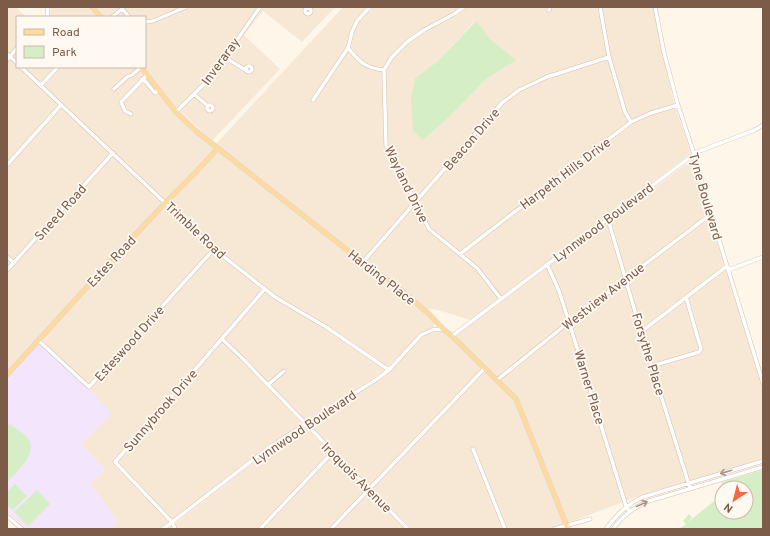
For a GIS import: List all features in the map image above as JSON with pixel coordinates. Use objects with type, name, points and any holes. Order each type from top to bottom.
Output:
[{"type":"main road","points":[[92,7],[99,16]]},
{"type":"main road","name":"Harding Place","points":[[142,68],[176,112],[189,124],[217,148],[400,289],[430,315],[516,399],[567,527]]},
{"type":"main road","name":"Estes Road","points":[[7,375],[217,148]]},
{"type":"street","points":[[146,22],[152,21],[186,7]]},
{"type":"street","name":"Inveraray","points":[[176,112],[211,77],[260,7]]},
{"type":"street","points":[[313,100],[348,48],[352,32],[357,21],[370,7]]},
{"type":"street","points":[[348,48],[357,59],[371,68],[384,70],[392,57],[408,42],[424,30],[464,7]]},
{"type":"street","points":[[600,7],[609,57],[625,112],[631,122]]},
{"type":"street","name":"Tyne Boulevard","points":[[655,7],[664,51],[678,105],[763,383]]},
{"type":"street","points":[[113,16],[121,8],[128,16]]},
{"type":"street","points":[[8,57],[16,49]]},
{"type":"street","points":[[224,57],[247,71]]},
{"type":"street","name":"Beacon Drive","points":[[363,262],[504,102],[520,90],[547,77],[609,57]]},
{"type":"street","name":"Trimble Road","points":[[22,68],[214,249],[264,290],[326,327],[389,370]]},
{"type":"street","points":[[41,85],[57,68]]},
{"type":"street","points":[[114,90],[127,77],[132,75],[140,68]]},
{"type":"street","name":"Wayland Drive","points":[[384,70],[386,145],[415,203],[429,229],[477,268],[500,299]]},
{"type":"street","points":[[131,114],[125,111],[121,102],[147,74]]},
{"type":"street","points":[[142,79],[155,93],[159,90]]},
{"type":"street","points":[[194,94],[208,106]]},
{"type":"street","points":[[7,165],[61,105]]},
{"type":"street","name":"Harpeth Hills Drive","points":[[460,254],[631,122],[651,113],[678,105]]},
{"type":"street","name":"Lynnwood Boulevard","points":[[452,336],[696,152],[754,130],[763,125]]},
{"type":"street","name":"Sneed Road","points":[[7,270],[112,153]]},
{"type":"street","name":"Westview Avenue","points":[[497,380],[569,322],[711,214]]},
{"type":"street","name":"Forsythe Place","points":[[608,219],[625,279],[690,488]]},
{"type":"street","name":"Esteswood Drive","points":[[38,340],[89,387],[214,249]]},
{"type":"street","points":[[7,257],[14,263]]},
{"type":"street","points":[[642,332],[686,297],[728,268],[763,257]]},
{"type":"street","name":"Warner Place","points":[[547,264],[559,291],[626,506],[629,511]]},
{"type":"street","name":"Sunnybrook Drive","points":[[175,529],[172,522],[115,462],[264,290]]},
{"type":"street","points":[[652,366],[699,352],[701,349],[686,297]]},
{"type":"street","name":"Lynnwood Boulevard","points":[[163,529],[271,447],[389,370],[421,335],[432,330],[443,329]]},
{"type":"street","name":"Iroquois Avenue","points":[[222,339],[408,529]]},
{"type":"street","points":[[331,529],[485,368]]},
{"type":"street","points":[[268,385],[284,371]]},
{"type":"street","points":[[473,449],[506,529]]},
{"type":"street","points":[[260,529],[333,452]]},
{"type":"street","points":[[606,529],[618,513],[626,506],[643,496],[763,461]]},
{"type":"street","points":[[613,529],[629,511],[649,501],[763,467]]},
{"type":"street","points":[[7,516],[22,529]]},
{"type":"street","points":[[554,529],[567,527],[590,520]]},
{"type":"shaded area","points":[[7,7],[16,7],[25,16],[16,16],[16,68],[140,68],[175,111],[214,148],[214,151],[7,372]]},
{"type":"shaded area","points":[[51,7],[88,7],[97,16],[49,16]]},
{"type":"shaded area","points":[[94,7],[335,7],[302,42],[263,11],[244,35],[280,69],[212,141],[175,106],[146,68],[146,16],[102,16]]},
{"type":"shaded area","points":[[343,7],[653,7],[674,103],[691,153],[470,320],[433,309],[426,309],[216,144]],"holes":[[[475,21],[490,39],[515,60],[485,80],[450,116],[423,139],[413,131],[415,78],[438,61]]]},
{"type":"shaded area","points":[[218,151],[395,288],[434,320],[434,327],[422,332],[384,371],[271,443],[160,529],[111,529],[118,522],[90,483],[105,470],[81,444],[111,413],[90,390],[91,388],[43,341],[42,338],[152,219]]},
{"type":"shaded area","points":[[692,160],[763,390],[763,459],[639,496],[568,523],[519,400],[455,336]]},
{"type":"shaded area","points":[[433,331],[448,334],[514,398],[566,529],[412,529],[310,426],[310,424],[386,375],[417,342]]},
{"type":"shaded area","points":[[40,344],[90,390],[112,413],[81,444],[105,470],[90,483],[118,522],[111,529],[26,529],[7,512],[7,379],[37,345]]},
{"type":"shaded area","points":[[306,428],[407,529],[168,529],[271,449]]},
{"type":"green space","points":[[476,21],[490,39],[516,60],[485,80],[450,116],[423,140],[413,131],[411,99],[415,78],[438,61]]},
{"type":"green space","points":[[10,424],[26,436],[31,445],[28,457],[7,482],[7,427]]},
{"type":"green space","points":[[763,470],[763,529],[679,529],[686,524],[683,521],[689,514],[692,517],[688,522],[714,501],[714,520],[754,520],[754,480],[729,480]]},
{"type":"green space","points":[[15,484],[27,496],[13,510],[7,505],[7,492]]},
{"type":"green space","points":[[37,490],[50,504],[28,526],[14,512]]}]
